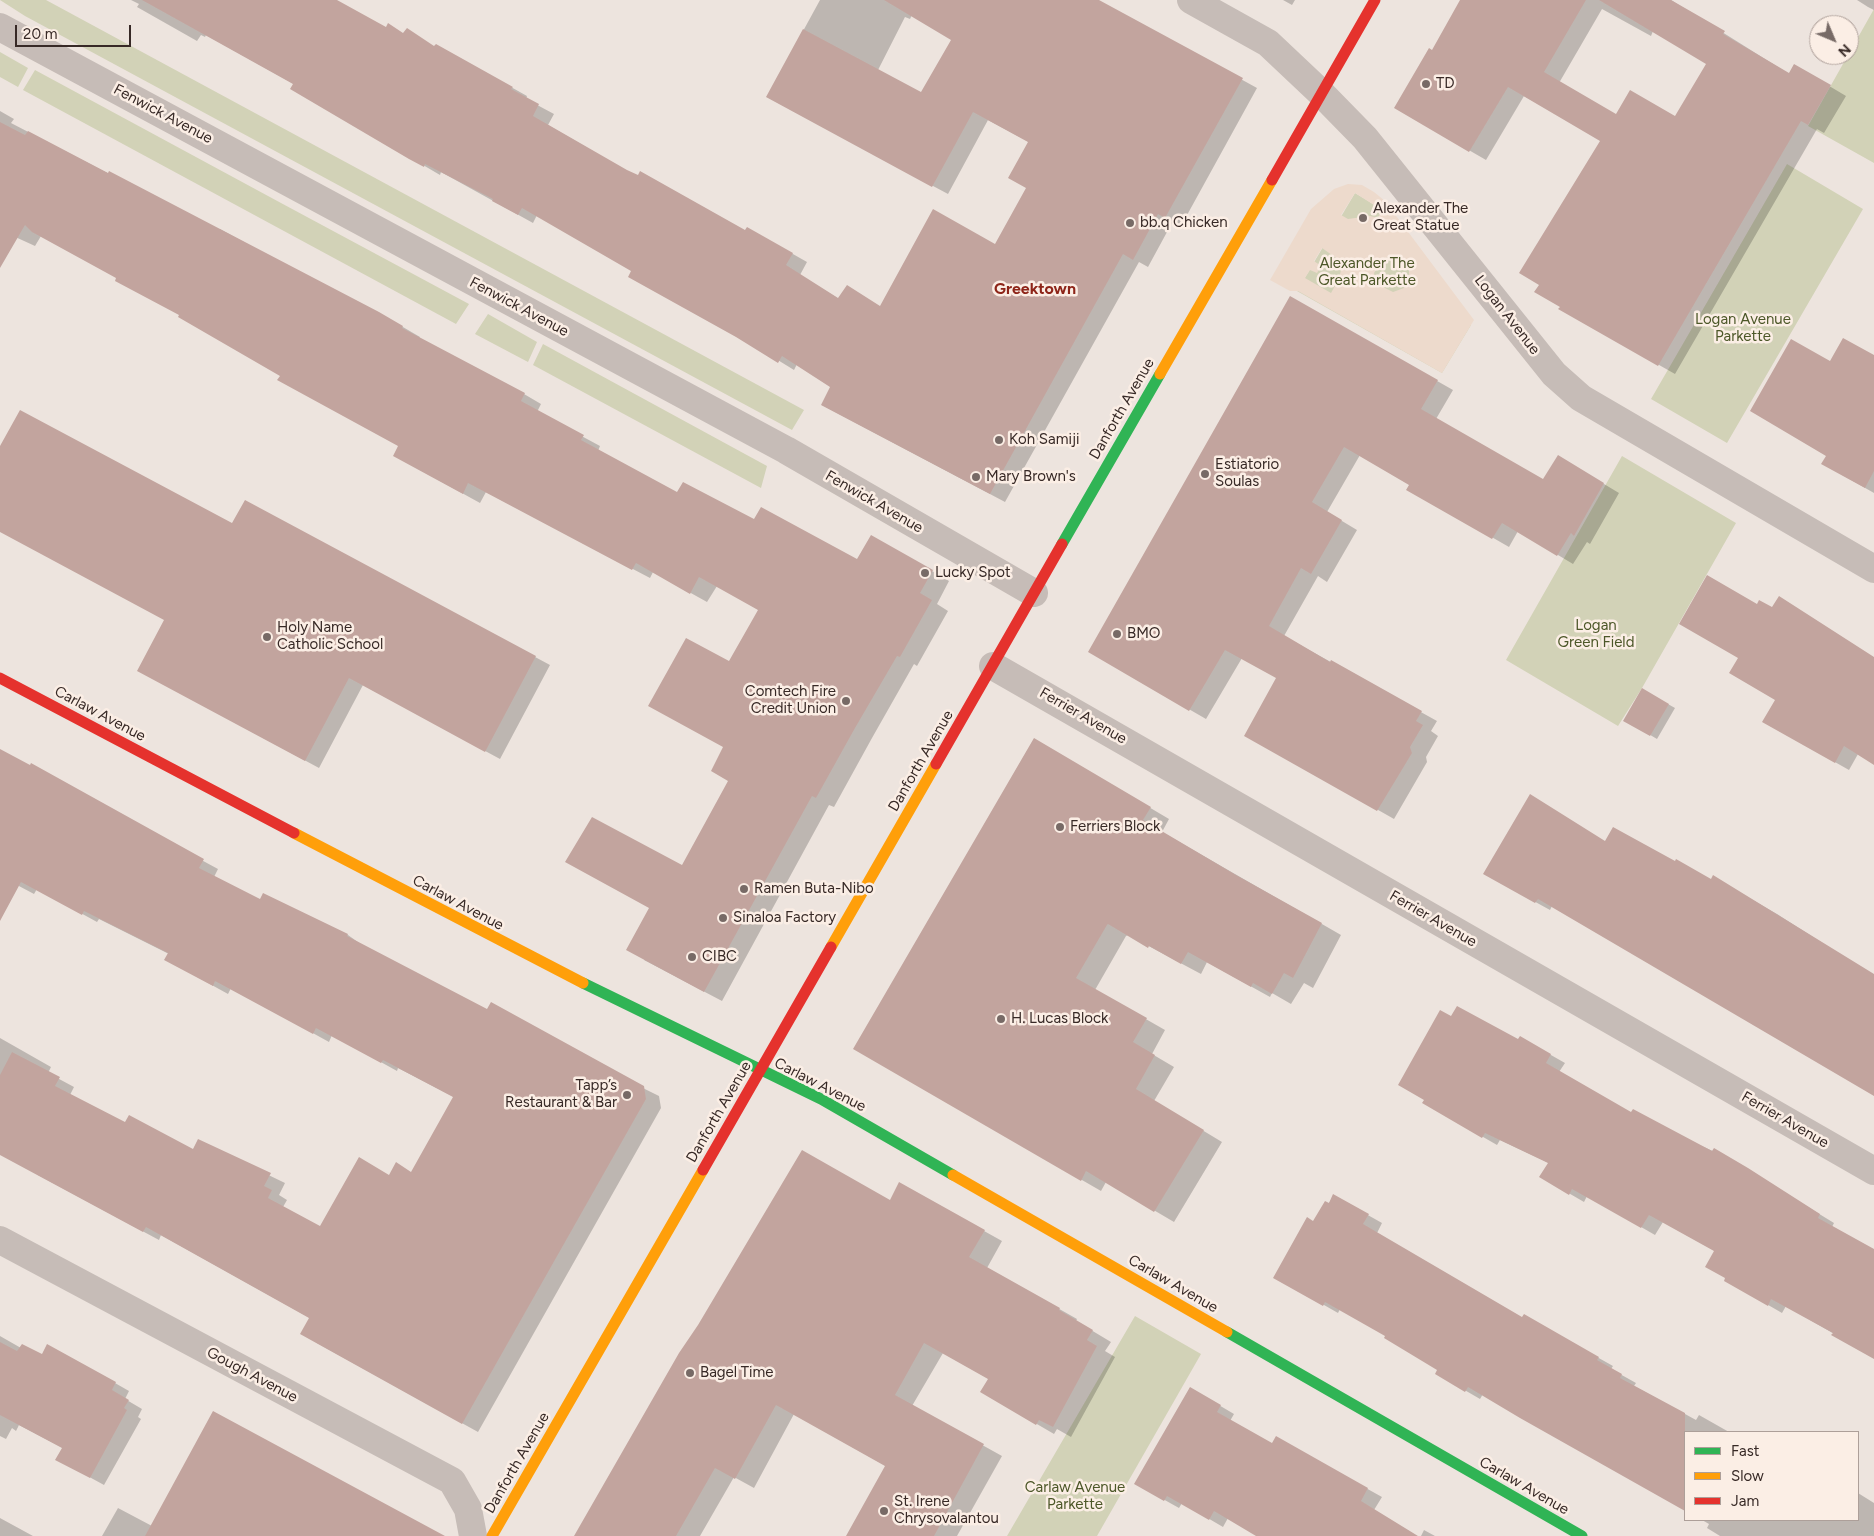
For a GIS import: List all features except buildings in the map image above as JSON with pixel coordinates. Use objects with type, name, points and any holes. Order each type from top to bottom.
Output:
[{"type":"street","name":"Logan Avenue","points":[[1191,0],[1268,43],[1321,93],[1365,138],[1554,374],[1581,398],[1874,569]]},
{"type":"street","name":"Danforth Avenue","points":[[492,1536],[1375,0]]},
{"type":"street","name":"Fenwick Avenue","points":[[0,26],[777,446],[1034,593]]},
{"type":"street","name":"Ferrier Avenue","points":[[993,666],[1874,1171]]},
{"type":"street","name":"Carlaw Avenue","points":[[0,678],[504,944],[821,1100],[1582,1536]]},
{"type":"street","name":"Gough Avenue","points":[[0,1240],[452,1481],[468,1509],[473,1536]]},
{"type":"green space","points":[[0,0],[46,0],[804,410],[792,430],[25,16]]},
{"type":"green space","points":[[1874,9],[1874,163],[1808,126],[1842,65],[1859,65],[1859,36]]},
{"type":"green space","points":[[0,52],[28,68],[18,87],[0,77]]},
{"type":"green space","points":[[35,70],[469,304],[456,324],[23,90]]},
{"type":"green space","name":"Logan Avenue Parkette","points":[[1787,164],[1863,209],[1727,443],[1651,399]]},
{"type":"green space","name":"Alexander The Great Parkette","points":[[1355,193],[1383,210],[1471,325],[1442,373],[1297,291]]},
{"type":"green space","points":[[488,314],[537,342],[528,362],[475,334]]},
{"type":"green space","points":[[543,344],[767,466],[761,488],[533,365]]},
{"type":"green space","name":"Logan Green Field","points":[[1622,456],[1736,523],[1642,688],[1618,726],[1506,660]]},
{"type":"green space","name":"Carlaw Avenue Parkette","points":[[1135,1316],[1201,1354],[1097,1536],[1007,1536]]},
{"type":"shaded area","name":"Alexander The Great Parkette","points":[[1348,184],[1362,185],[1385,201],[1474,320],[1442,373],[1298,291],[1290,291],[1270,280],[1311,209],[1334,189]],"holes":[[[1355,193],[1382,210],[1378,218],[1370,216],[1348,219],[1341,215]],[[1322,248],[1339,260],[1341,270],[1339,279],[1331,293],[1305,278],[1310,270],[1317,273],[1321,266],[1314,261]],[[1396,257],[1406,262],[1409,267],[1409,278],[1404,288],[1393,292],[1377,284],[1374,273],[1384,258]]]},
{"type":"traffic: fast","points":[[1062,544],[1160,374]]},
{"type":"traffic: fast","points":[[583,983],[821,1099],[953,1175]]},
{"type":"traffic: fast","points":[[1227,1332],[1582,1536]]},
{"type":"traffic: slow","points":[[1160,374],[1272,180]]},
{"type":"traffic: slow","points":[[831,947],[936,764]]},
{"type":"traffic: slow","points":[[294,833],[583,983]]},
{"type":"traffic: slow","points":[[492,1536],[703,1170]]},
{"type":"traffic: slow","points":[[953,1175],[1227,1332]]},
{"type":"traffic: jam","points":[[1272,180],[1375,0]]},
{"type":"traffic: jam","points":[[936,764],[1062,544]]},
{"type":"traffic: jam","points":[[0,678],[294,833]]},
{"type":"traffic: jam","points":[[703,1170],[831,947]]},
{"type":"place","name":"TD","points":[[1426,84]]},
{"type":"place","name":"Alexander The Great Statue","points":[[1363,218]]},
{"type":"place","name":"bb.q Chicken","points":[[1130,223]]},
{"type":"place","name":"Koh Samiji","points":[[999,440]]},
{"type":"place","name":"Estiatorio Soulas","points":[[1205,474]]},
{"type":"place","name":"Mary Brown's","points":[[976,477]]},
{"type":"place","name":"Lucky Spot","points":[[925,573]]},
{"type":"place","name":"BMO","points":[[1117,634]]},
{"type":"place","name":"Holy Name Catholic School","points":[[267,637]]},
{"type":"place","name":"Comtech Fire Credit Union","points":[[846,701]]},
{"type":"place","name":"Ferriers Block","points":[[1060,827]]},
{"type":"place","name":"Ramen Buta-Nibo","points":[[744,889]]},
{"type":"place","name":"Sinaloa Factory","points":[[723,918]]},
{"type":"place","name":"CIBC","points":[[692,957]]},
{"type":"place","name":"H. Lucas Block","points":[[1001,1019]]},
{"type":"place","name":"Tapp’s Restaurant & Bar","points":[[627,1095]]},
{"type":"place","name":"Bagel Time","points":[[690,1373]]},
{"type":"place","name":"St. Irene Chrysovalantou","points":[[884,1511]]},
{"type":"district","name":"Greektown","points":[[1035,289]]}]
